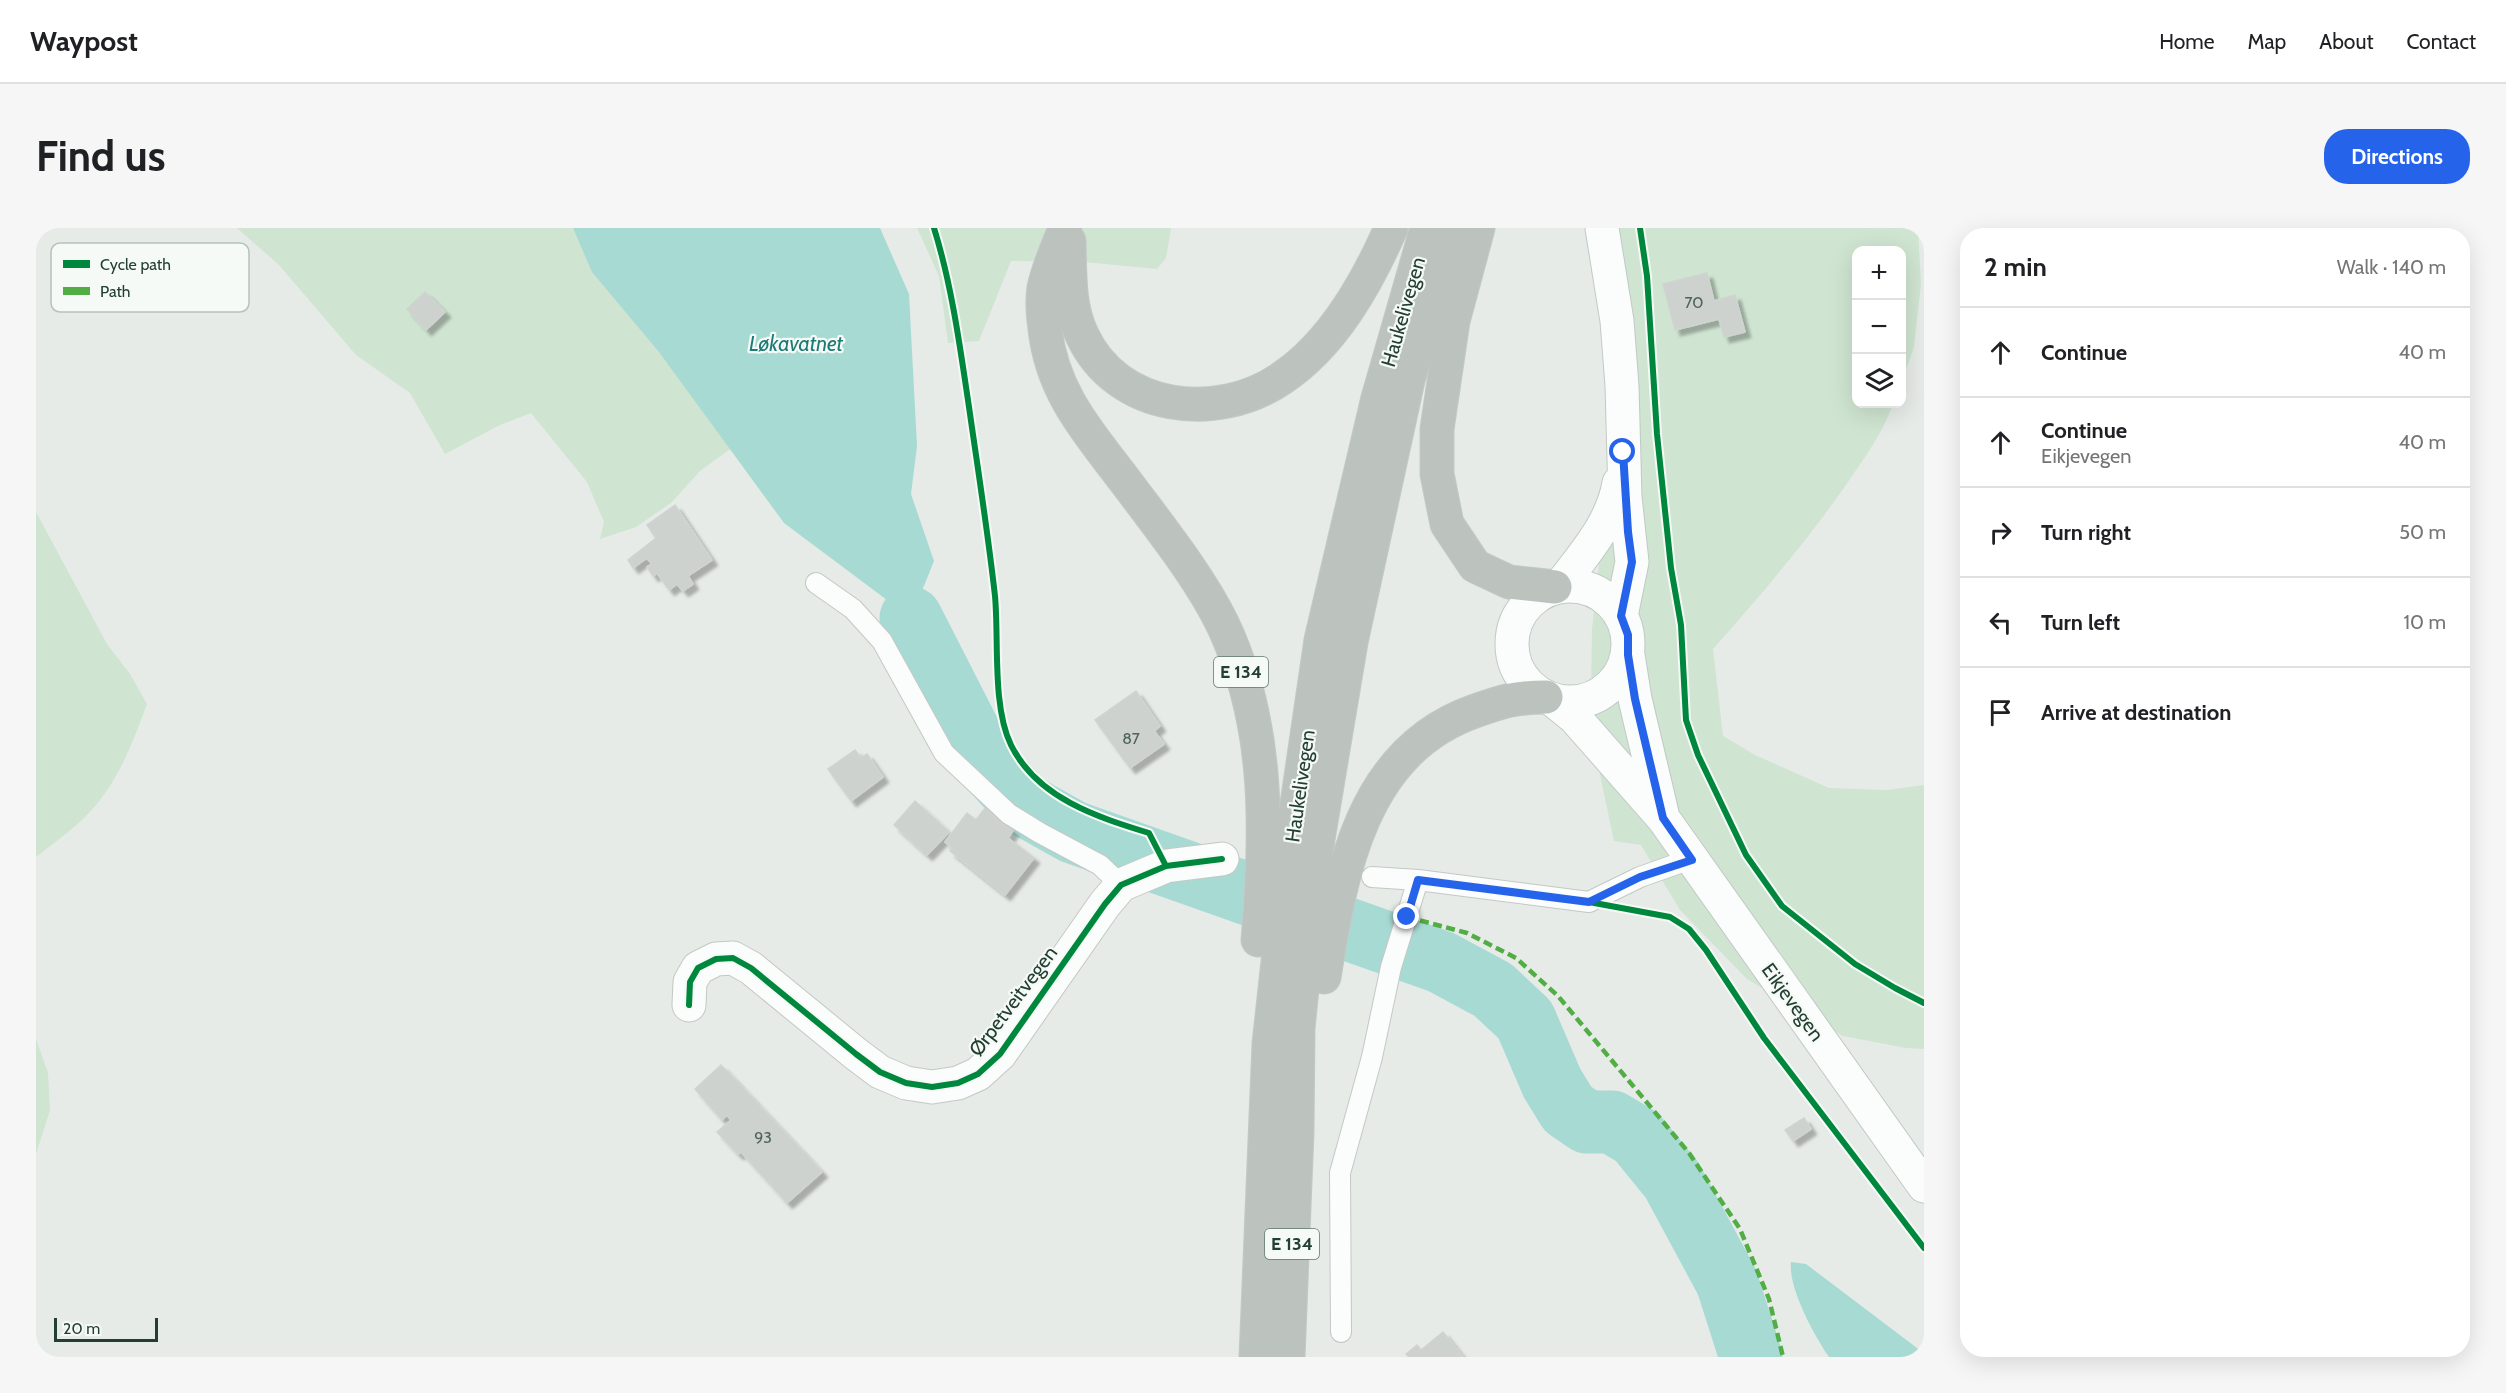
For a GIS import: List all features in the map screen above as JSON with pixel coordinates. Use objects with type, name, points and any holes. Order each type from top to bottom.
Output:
[{"type":"highway","name":"E 134","points":[[1067,228],[1070,302],[1082,335],[1097,360],[1113,377],[1133,391],[1163,401],[1194,405],[1223,404],[1253,394],[1282,378],[1325,340],[1352,301],[1390,228]]},
{"type":"highway","name":"E 134","points":[[1067,228],[1044,288],[1043,317],[1047,351],[1060,388],[1075,415],[1177,552],[1222,624],[1252,710],[1260,758],[1264,872],[1247,1080],[1263,1172]]},
{"type":"highway","name":"Haukelivegen","points":[[1256,1357],[1269,1044],[1290,852],[1321,640],[1378,398],[1427,228]]},
{"type":"highway","name":"Haukelivegen","points":[[1288,1357],[1297,1132],[1298,1028],[1315,863],[1351,642],[1408,380],[1452,228]]},
{"type":"highway","points":[[1478,228],[1452,321],[1437,429],[1437,474],[1447,524],[1475,566],[1509,582],[1558,586]]},
{"type":"highway","name":"E 134","points":[[1297,1132],[1312,1078],[1322,986],[1337,898],[1360,826],[1382,781],[1420,739],[1450,720],[1518,697],[1550,699]]},
{"type":"street","points":[[1602,228],[1617,321],[1623,452],[1632,562],[1621,616]]},
{"type":"street","points":[[1558,586],[1593,590],[1608,599],[1621,616],[1628,635],[1628,655],[1620,674],[1607,689],[1586,700],[1550,699],[1529,686],[1517,668],[1512,649],[1514,628],[1523,610],[1537,596],[1558,586],[1592,545],[1607,521],[1617,496],[1623,452]]},
{"type":"street","name":"Eikjevegen","points":[[1628,655],[1635,699],[1663,818]]},
{"type":"street","name":"Eikjevegen","points":[[1550,699],[1575,718],[1663,818],[1924,1186]]},
{"type":"street","name":"Ørpetveitvegen","points":[[689,1005],[690,982],[698,968],[716,959],[733,958],[751,968],[880,1072],[906,1083],[932,1087],[958,1083],[978,1074],[1000,1054],[1105,904],[1121,885],[1166,866],[1222,860]]},
{"type":"lane","points":[[816,583],[853,609],[882,641],[944,753],[957,768],[1009,814],[1100,865],[1121,885]]},
{"type":"lane","points":[[1372,877],[1418,880],[1589,902],[1640,877],[1692,860]]},
{"type":"lane","points":[[1341,1332],[1340,1173],[1372,1057],[1391,967],[1418,880]]},
{"type":"green space","points":[[237,228],[573,228],[590,264],[755,431],[700,471],[671,503],[636,527],[600,539],[604,522],[587,482],[531,413],[500,425],[445,454],[410,393],[356,355],[279,265]]},
{"type":"green space","points":[[917,228],[1171,228],[1166,258],[1157,269],[1084,262],[1011,261],[979,341],[948,343],[939,276]]},
{"type":"green space","points":[[1617,228],[1918,228],[1921,284],[1914,347],[1906,370],[1906,246],[1852,246],[1852,408],[1891,408],[1884,426],[1816,525],[1713,649],[1723,736],[1755,755],[1829,788],[1887,790],[1924,785],[1924,1049],[1906,1048],[1843,1036],[1747,979],[1680,910],[1641,845],[1614,841],[1600,775],[1591,697],[1592,629],[1614,462]]},
{"type":"green space","points":[[36,512],[107,644],[130,674],[147,704],[126,756],[105,793],[68,833],[36,857]]},
{"type":"green space","points":[[36,1039],[48,1073],[50,1110],[36,1154]]},
{"type":"water","name":"Løkavatnet","points":[[573,228],[880,228],[909,294],[917,446],[911,494],[934,561],[911,618],[784,523],[659,352],[592,272]]},
{"type":"water","points":[[1791,1262],[1806,1264],[1921,1351],[1924,1357],[1829,1357],[1816,1337],[1798,1298],[1791,1273]]},
{"type":"building","points":[[1707,273],[1714,301],[1735,295],[1745,332],[1724,337],[1719,319],[1675,330],[1663,284]]},
{"type":"building","points":[[425,292],[445,312],[426,330],[407,309]]},
{"type":"building","points":[[675,505],[712,560],[688,576],[693,584],[683,591],[677,584],[669,590],[657,573],[653,576],[647,567],[652,564],[647,558],[633,568],[628,560],[656,538],[647,525]]},
{"type":"building","points":[[1136,691],[1160,726],[1154,731],[1164,744],[1130,768],[1095,720]]},
{"type":"building","points":[[855,750],[861,758],[867,754],[883,777],[851,801],[828,769]]},
{"type":"building","points":[[915,801],[949,832],[927,855],[894,825]]},
{"type":"building","points":[[985,808],[1013,831],[1008,838],[1034,858],[1005,895],[950,851],[953,848],[945,842],[967,813],[976,820]]},
{"type":"building","points":[[721,1065],[822,1172],[787,1203],[741,1152],[738,1154],[717,1132],[731,1120],[727,1115],[722,1120],[695,1089]]},
{"type":"building","points":[[1804,1118],[1811,1129],[1793,1141],[1785,1130]]},
{"type":"building","points":[[1443,1332],[1463,1357],[1409,1357],[1406,1354],[1417,1345],[1421,1350]]},
{"type":"waterway","points":[[911,618],[983,759],[1023,804],[1073,832],[1441,962],[1493,990],[1525,1020],[1552,1083],[1568,1109],[1587,1122],[1612,1122],[1637,1137],[1672,1180],[1727,1282],[1751,1357]]},
{"type":"marked path","points":[[1407,917],[1467,933],[1516,958],[1558,996],[1689,1153],[1740,1229],[1769,1299],[1783,1357]]},
{"type":"cycle path","points":[[934,228],[955,317],[983,502],[995,596],[997,672],[1005,729],[1022,763],[1036,779],[1070,803],[1109,820],[1149,833],[1166,866]]},
{"type":"cycle path","points":[[1640,228],[1647,276],[1657,434],[1671,568],[1681,625],[1686,720],[1698,755],[1746,855],[1782,906],[1855,964],[1924,1003]]},
{"type":"cycle path","points":[[689,1005],[690,982],[698,968],[716,959],[733,958],[751,968],[880,1072],[906,1083],[932,1087],[958,1083],[978,1074],[1000,1054],[1105,904],[1121,885],[1166,866],[1222,859]]},
{"type":"cycle path","points":[[1589,902],[1670,917],[1689,929],[1706,950],[1764,1038],[1924,1248]]},
{"type":"route","points":[[1407,917],[1418,880],[1589,902],[1640,877],[1692,860],[1663,818],[1635,699],[1628,655],[1628,635],[1621,616],[1632,562],[1623,452]]}]
